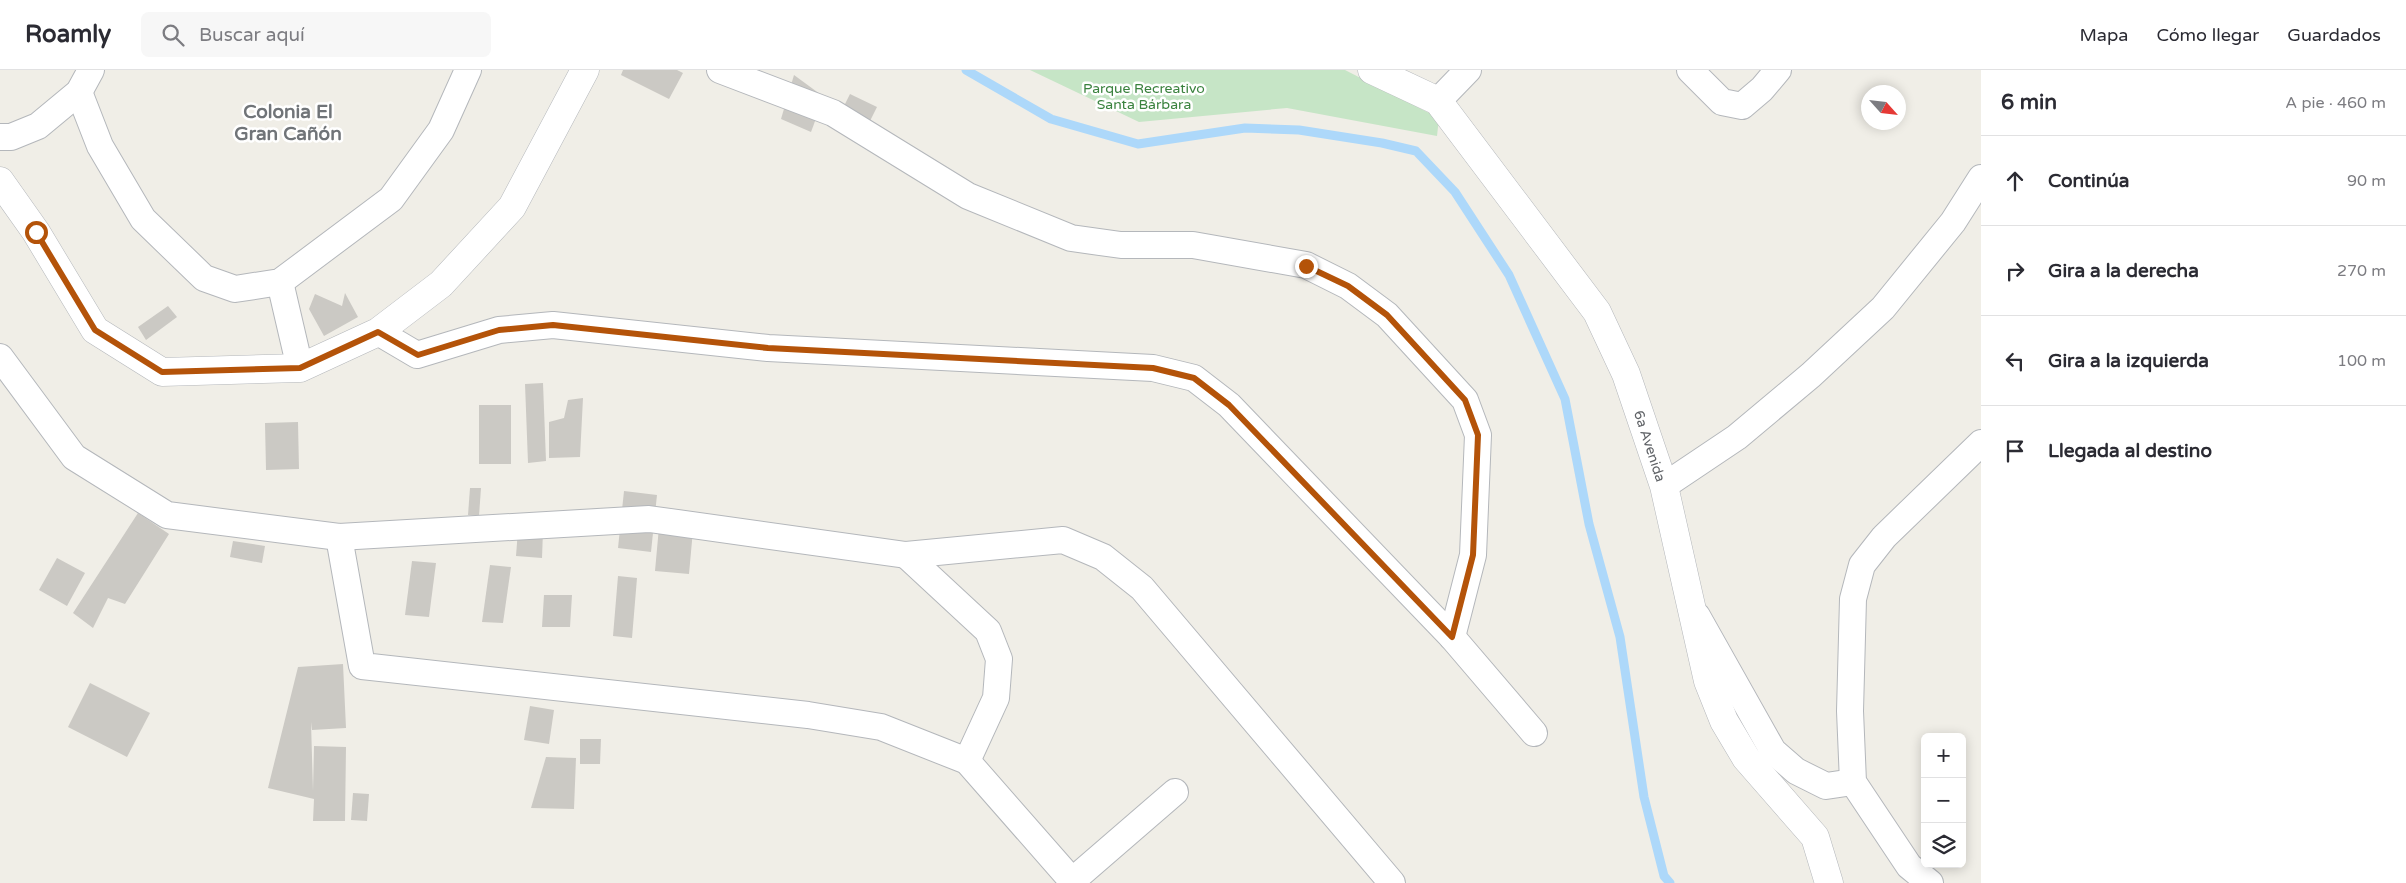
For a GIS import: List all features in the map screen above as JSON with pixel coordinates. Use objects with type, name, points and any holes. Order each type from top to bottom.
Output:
[{"type":"street","points":[[85,81],[100,146],[144,219],[204,278],[235,289],[280,282],[391,199],[441,130],[468,70]]},
{"type":"street","points":[[0,181],[36,232],[95,330],[162,372],[300,368],[378,332],[441,284],[512,207],[585,70]]},
{"type":"street","points":[[720,70],[833,113],[968,196],[1071,238],[1121,245],[1193,245],[1306,266],[1348,286],[1387,315],[1465,400],[1478,435],[1473,555],[1452,637]]},
{"type":"street","name":"6a Avenida","points":[[1372,70],[1438,101],[1597,312],[1626,374],[1664,486],[1694,608],[1708,681],[1724,721],[1746,758],[1815,836],[1829,883]]},
{"type":"street","points":[[1438,101],[1468,70]]},
{"type":"street","points":[[1690,70],[1722,102],[1742,106],[1762,89],[1778,70]]},
{"type":"street","points":[[0,137],[10,137],[38,126],[85,81]]},
{"type":"street","points":[[1664,486],[1737,437],[1811,375],[1883,308],[1953,222],[1981,178]]},
{"type":"street","points":[[280,282],[300,368]]},
{"type":"street","points":[[378,332],[418,355],[499,330],[553,325],[768,348],[1153,368],[1194,378],[1229,405],[1452,637],[1534,733]]},
{"type":"street","points":[[0,357],[74,457],[167,515],[339,537],[649,519],[906,555],[1063,540],[1102,557],[1142,588],[1392,883]]},
{"type":"street","points":[[1930,883],[1909,866],[1853,782],[1850,711],[1853,599],[1862,565],[1884,537],[1981,443]]},
{"type":"street","points":[[339,537],[362,666],[808,714],[881,727],[967,761],[1073,882],[1175,792]]},
{"type":"street","points":[[906,555],[988,631],[999,659],[996,698],[967,761]]},
{"type":"street","points":[[1694,608],[1773,751],[1796,771],[1826,786],[1853,782]]},
{"type":"green space","name":"Parque Recreativo Santa Bárbara","points":[[1030,70],[1345,70],[1439,118],[1437,136],[1287,108],[1139,122]]},
{"type":"building","points":[[623,70],[677,70],[683,73],[669,99],[621,75]]},
{"type":"building","points":[[794,75],[824,97],[811,132],[781,119]]},
{"type":"building","points":[[850,94],[877,107],[864,133],[837,120]]},
{"type":"building","points":[[345,293],[358,317],[324,336],[309,309],[315,294],[342,306]]},
{"type":"building","points":[[168,306],[177,317],[146,340],[138,327]]},
{"type":"building","points":[[543,383],[546,461],[528,463],[525,384]]},
{"type":"building","points":[[583,398],[580,457],[549,458],[549,422],[564,418],[568,400]]},
{"type":"building","points":[[479,405],[511,405],[511,464],[479,464]]},
{"type":"building","points":[[298,422],[299,469],[266,470],[265,423]]},
{"type":"building","points":[[470,488],[481,488],[479,516],[468,515]]},
{"type":"building","points":[[624,491],[657,495],[651,552],[618,548]]},
{"type":"building","points":[[138,513],[169,534],[125,604],[108,598],[93,628],[73,613]]},
{"type":"building","points":[[659,527],[693,530],[689,574],[655,571]]},
{"type":"building","points":[[518,530],[543,531],[542,558],[516,556]]},
{"type":"building","points":[[233,541],[265,546],[262,563],[230,557]]},
{"type":"building","points":[[57,558],[85,573],[67,606],[39,590]]},
{"type":"building","points":[[412,561],[436,563],[429,617],[405,615]]},
{"type":"building","points":[[490,565],[511,567],[503,623],[482,622]]},
{"type":"building","points":[[618,576],[637,578],[632,638],[613,636]]},
{"type":"building","points":[[544,595],[572,595],[570,627],[542,627]]},
{"type":"building","points":[[343,664],[346,728],[312,730],[311,722],[313,791],[314,746],[346,747],[345,821],[313,821],[314,799],[268,788],[298,667]]},
{"type":"building","points":[[90,683],[150,713],[127,757],[68,727]]},
{"type":"building","points":[[530,706],[554,710],[549,744],[524,740]]},
{"type":"building","points":[[580,739],[601,739],[600,764],[580,764]]},
{"type":"building","points":[[546,757],[576,758],[574,809],[531,808]]},
{"type":"building","points":[[353,793],[369,794],[367,821],[351,820]]},
{"type":"waterway","points":[[966,70],[1051,119],[1138,144],[1245,128],[1299,130],[1382,143],[1416,151],[1455,192],[1509,275],[1565,399],[1589,524],[1620,637],[1644,797],[1664,876],[1670,883]]},
{"type":"district","name":"Colonia El Gran Cañón","points":[[288,122]]},
{"type":"route","points":[[36,232],[95,330],[162,372],[300,368],[378,332],[418,355],[499,330],[553,325],[768,348],[1153,368],[1194,378],[1229,405],[1452,637],[1473,555],[1478,435],[1465,400],[1387,315],[1348,286],[1306,266]]}]
